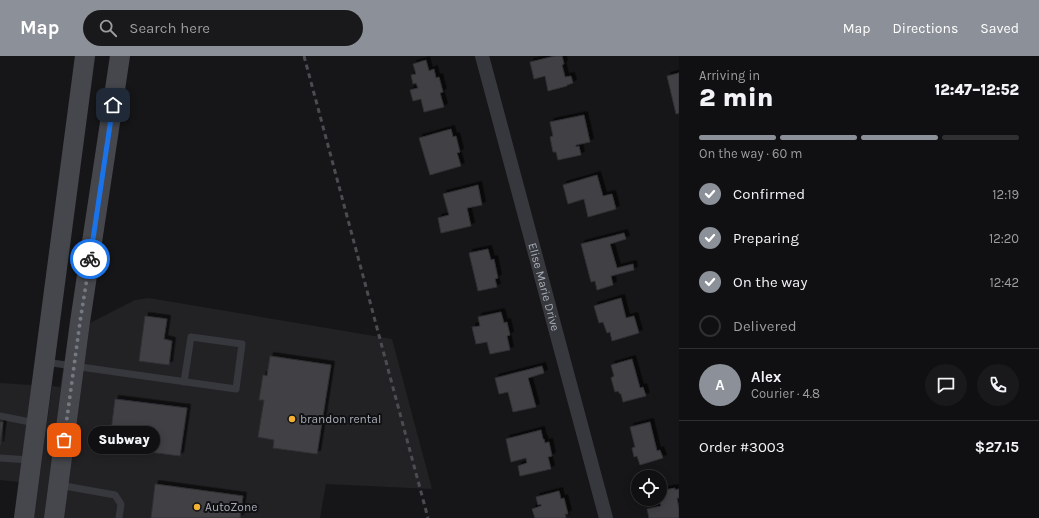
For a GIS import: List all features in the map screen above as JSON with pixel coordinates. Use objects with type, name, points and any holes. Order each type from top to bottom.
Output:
[{"type":"main road","points":[[24,518],[85,56]]},
{"type":"main road","points":[[54,518],[74,366],[120,56]]},
{"type":"street","name":"Elise Marie Drive","points":[[482,56],[606,518]]},
{"type":"lane","points":[[45,362],[184,382],[236,389],[242,344],[191,337],[184,382]]},
{"type":"lane","points":[[0,416],[37,423]]},
{"type":"lane","points":[[0,458],[32,460]]},
{"type":"lane","points":[[58,484],[115,495],[121,504],[119,518]]},
{"type":"shaded area","points":[[149,298],[392,339],[432,489],[326,484],[320,518],[64,518],[90,323],[135,300]]},
{"type":"shaded area","points":[[69,335],[44,518],[34,518],[52,386],[60,387]]},
{"type":"shaded area","points":[[0,383],[32,385],[19,482],[0,480]]},
{"type":"building","points":[[555,56],[562,56],[564,64],[562,65],[565,77],[571,76],[573,83],[548,91],[545,76],[534,79],[530,62]]},
{"type":"building","points":[[426,60],[429,71],[434,69],[436,78],[439,77],[443,92],[440,93],[444,107],[424,112],[421,99],[413,101],[410,90],[418,88],[416,83],[413,84],[411,75],[416,74],[413,64]]},
{"type":"building","points":[[679,73],[679,113],[676,114],[667,76]]},
{"type":"building","points":[[584,115],[590,142],[576,145],[576,147],[579,146],[581,155],[558,160],[556,152],[553,152],[550,137],[553,136],[550,122]]},
{"type":"building","points":[[451,129],[453,137],[456,136],[460,152],[457,153],[461,166],[430,175],[419,138]]},
{"type":"building","points":[[597,175],[603,196],[612,194],[616,209],[588,217],[584,199],[568,204],[563,185]]},
{"type":"building","points":[[478,185],[482,205],[467,208],[471,226],[441,233],[438,218],[449,215],[443,194]]},
{"type":"building","points":[[624,233],[626,239],[610,244],[617,268],[633,264],[634,270],[611,276],[613,285],[597,290],[595,281],[591,282],[581,244]]},
{"type":"building","points":[[488,249],[491,260],[494,259],[498,278],[495,279],[497,287],[478,291],[469,253]]},
{"type":"building","points":[[621,298],[626,318],[634,316],[639,333],[612,341],[610,332],[607,333],[603,322],[599,323],[594,306]]},
{"type":"building","points":[[501,312],[504,323],[507,322],[510,335],[507,336],[510,350],[490,354],[487,342],[476,344],[472,327],[480,326],[478,317]]},
{"type":"building","points":[[145,316],[167,319],[164,339],[172,341],[169,365],[139,361]]},
{"type":"building","name":"brandon rental","points":[[270,356],[331,365],[317,454],[273,448],[274,440],[258,437],[264,400],[259,400],[263,375],[267,376]]},
{"type":"building","points":[[632,359],[640,388],[643,387],[646,396],[623,402],[621,394],[618,391],[615,392],[611,378],[614,376],[611,365]]},
{"type":"building","points":[[542,366],[544,373],[528,378],[536,407],[513,412],[508,392],[499,394],[495,378]]},
{"type":"building","points":[[115,399],[187,408],[180,456],[109,447]]},
{"type":"building","points":[[0,422],[3,422],[0,445]]},
{"type":"building","points":[[650,422],[657,451],[660,450],[663,458],[640,465],[637,456],[634,457],[632,448],[635,447],[630,427]]},
{"type":"building","points":[[541,430],[545,443],[549,442],[552,456],[548,457],[551,469],[520,476],[518,466],[527,463],[526,458],[511,462],[506,439]]},
{"type":"building","name":"AutoZone","points":[[155,484],[243,496],[240,518],[151,518]]},
{"type":"building","points":[[679,489],[679,498],[677,498],[679,518],[649,518],[647,509],[667,506],[667,490]]},
{"type":"building","points":[[559,491],[561,499],[564,498],[568,514],[565,514],[566,518],[535,518],[532,509],[541,506],[541,504],[538,505],[536,497]]},
{"type":"railway","points":[[304,56],[428,518]]},
{"type":"way so far","points":[[64,440],[90,259]]},
{"type":"place","name":"brandon rental","points":[[292,419]]},
{"type":"place","name":"Subway","points":[[64,440]]},
{"type":"place","name":"AutoZone","points":[[197,507]]},
{"type":"route","points":[[90,259],[113,105]]}]
